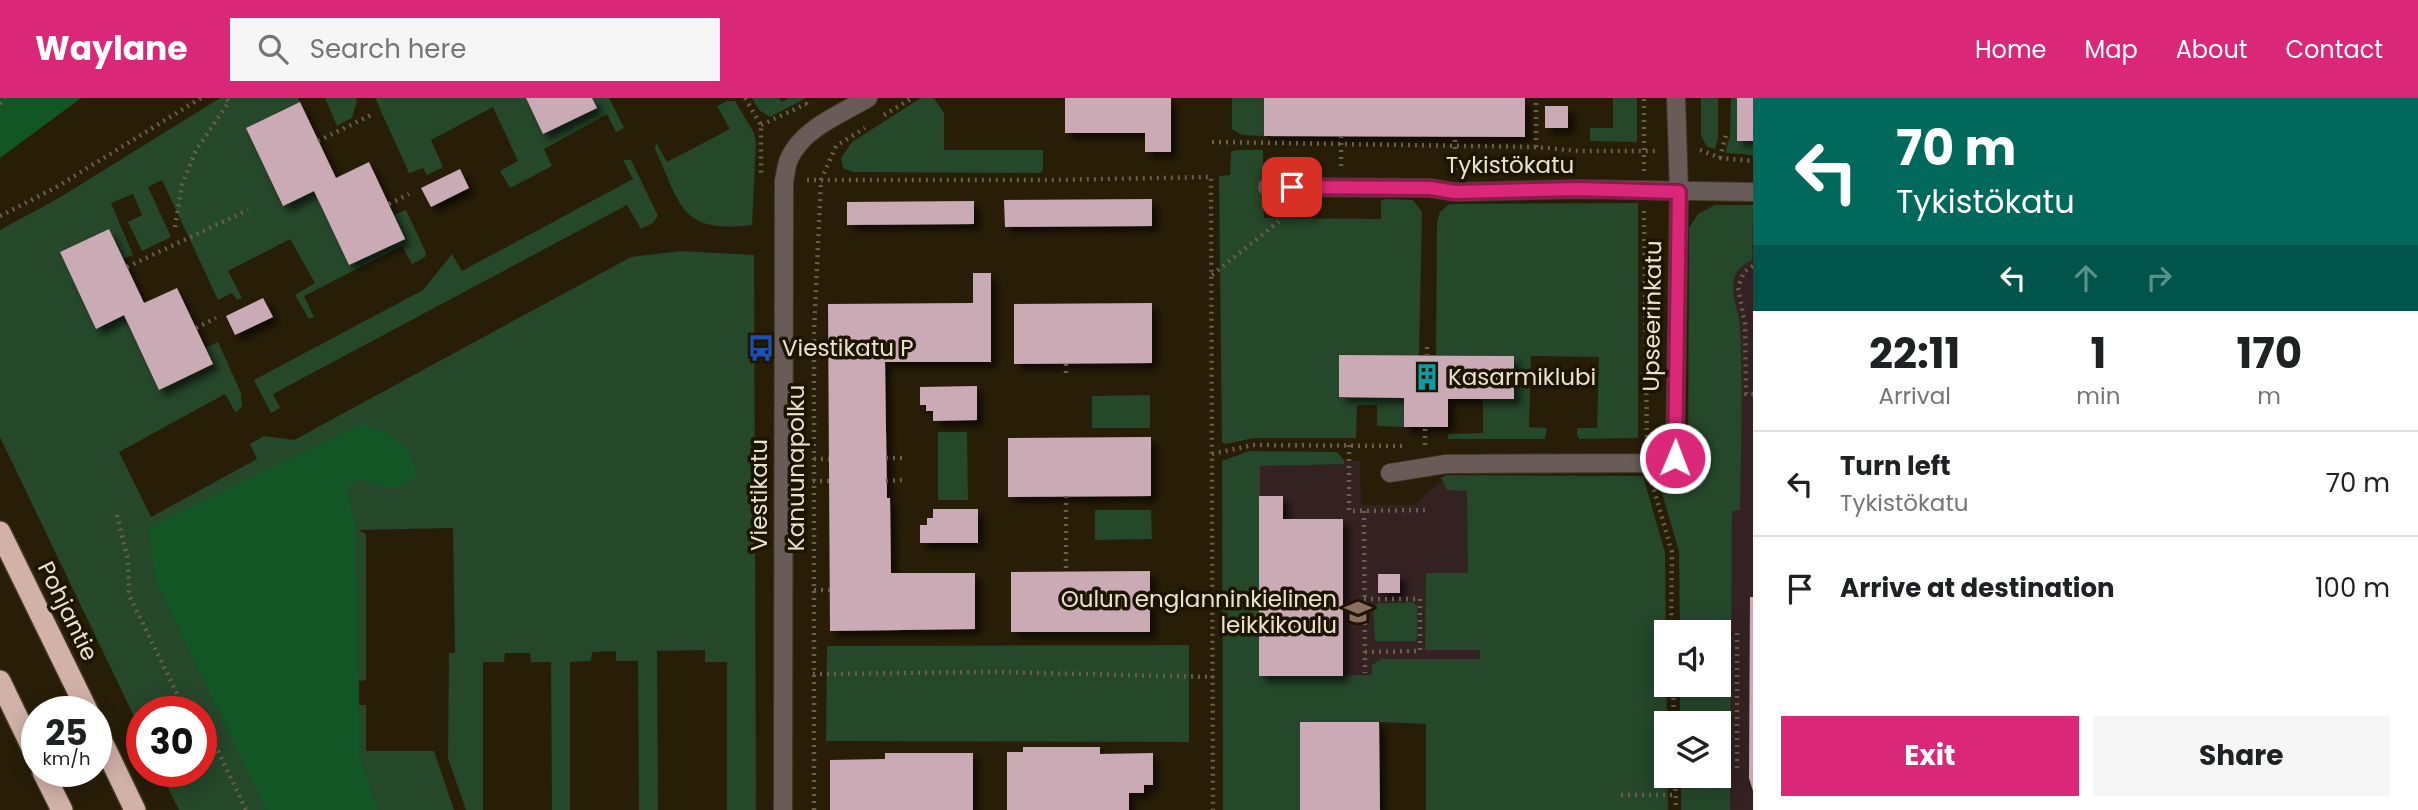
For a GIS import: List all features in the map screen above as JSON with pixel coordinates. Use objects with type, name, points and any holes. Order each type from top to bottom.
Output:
[{"type":"highway","name":"Pohjantie","points":[[0,532],[80,696]]},
{"type":"highway","points":[[0,681],[21,725]]},
{"type":"highway","points":[[112,762],[135,810]]},
{"type":"highway","points":[[50,787],[62,810]]},
{"type":"street","name":"Viestikatu","points":[[783,810],[784,180],[789,159],[805,137],[868,98]]},
{"type":"street","name":"Upseerinkatu","points":[[1390,473],[1446,464],[1649,463],[1675,458],[1679,192],[1676,98]]},
{"type":"street","name":"Tykistökatu","points":[[1267,187],[1430,188],[1455,192],[1578,189],[1753,192]]},
{"type":"path","points":[[0,104],[5,98]]},
{"type":"path","points":[[0,216],[55,188],[201,98]]},
{"type":"path","points":[[175,227],[182,185],[196,150],[229,102],[226,98]]},
{"type":"path","points":[[745,98],[761,125],[761,180]]},
{"type":"path","points":[[879,119],[912,98]]},
{"type":"path","points":[[1536,98],[1536,147]]},
{"type":"path","points":[[761,125],[806,104]]},
{"type":"path","points":[[318,141],[373,114]]},
{"type":"path","points":[[868,126],[836,146],[821,180],[1211,177],[1213,810]]},
{"type":"path","points":[[1720,158],[1726,135]]},
{"type":"path","points":[[1341,136],[1341,187]]},
{"type":"path","points":[[1455,136],[1455,192]]},
{"type":"path","points":[[1212,142],[1536,147],[1645,153],[1695,148],[1720,158],[1753,161]]},
{"type":"path","name":"Kanuunapolku","points":[[814,810],[814,345],[821,180]]},
{"type":"path","points":[[388,204],[410,194]]},
{"type":"path","points":[[127,267],[248,210]]},
{"type":"path","points":[[1212,276],[1283,218]]},
{"type":"path","points":[[1753,266],[1744,272],[1738,287],[1745,324],[1746,394],[1753,394]]},
{"type":"path","points":[[196,328],[216,318]]},
{"type":"path","points":[[1427,344],[1427,355]]},
{"type":"path","points":[[814,345],[828,345]]},
{"type":"path","points":[[1066,363],[1066,377]]},
{"type":"path","points":[[1212,454],[1253,445],[1424,446],[1425,427]]},
{"type":"path","points":[[1349,445],[1349,510],[1429,510]]},
{"type":"path","points":[[814,459],[829,458]]},
{"type":"path","points":[[886,458],[903,458]]},
{"type":"path","points":[[886,481],[902,480]]},
{"type":"path","points":[[813,481],[829,481]]},
{"type":"path","points":[[1066,496],[1066,572]]},
{"type":"path","points":[[1364,511],[1364,673]]},
{"type":"path","points":[[117,515],[128,560],[129,595],[178,696]]},
{"type":"path","points":[[814,590],[830,590]]},
{"type":"path","points":[[1364,599],[1420,599],[1420,652],[1365,652]]},
{"type":"path","points":[[1737,630],[1737,768]]},
{"type":"path","points":[[814,674],[995,672],[1213,677]]},
{"type":"path","points":[[217,749],[246,810]]},
{"type":"path","points":[[1676,788],[1676,810]]},
{"type":"path","points":[[1621,795],[1676,795]]},
{"type":"shaded area","points":[[1716,217],[1753,217],[1753,810],[1703,810],[1712,788],[1731,788],[1731,711],[1718,711],[1718,697],[1731,697],[1731,620],[1717,620]]},
{"type":"shaded area","name":"Oulun englanninkielinen leikkikoulu","points":[[1235,461],[1360,461],[1361,505],[1415,505],[1438,483],[1480,483],[1480,697],[1235,699]]},
{"type":"green space","points":[[0,98],[81,98],[0,158]]},
{"type":"green space","points":[[220,98],[298,98],[300,102],[246,128],[282,205],[314,191],[349,265],[405,239],[394,215],[406,210],[426,253],[425,257],[412,264],[402,246],[304,296],[314,317],[309,319],[295,295],[315,283],[290,239],[228,271],[242,298],[237,300],[232,293],[218,300],[162,180],[148,187],[171,237],[142,251],[128,222],[142,215],[133,194],[111,203],[133,255],[123,259],[109,229],[60,252],[97,329],[124,315],[159,389],[213,365],[205,348],[218,342],[241,393],[242,406],[236,413],[225,394],[119,452],[151,517],[257,459],[250,444],[264,436],[294,440],[631,257],[681,251],[754,255],[756,810],[727,810],[727,662],[705,662],[705,650],[657,651],[658,810],[639,810],[638,661],[616,661],[616,651],[592,652],[591,661],[570,662],[570,810],[552,810],[551,662],[531,662],[530,653],[505,653],[504,662],[483,662],[483,810],[466,810],[448,758],[449,653],[455,653],[453,528],[358,530],[366,534],[366,680],[359,681],[359,705],[366,705],[366,751],[434,751],[454,810],[179,810],[168,787],[217,787],[217,696],[126,696],[126,700],[0,437],[0,230],[59,198]]},
{"type":"green space","points":[[325,98],[356,98],[352,118],[337,126]]},
{"type":"green space","points":[[375,98],[526,98],[543,133],[596,109],[592,98],[609,98],[624,128],[616,132],[607,114],[544,149],[552,166],[510,188],[500,171],[518,161],[493,107],[431,140],[443,167],[427,175],[423,168],[409,173]]},
{"type":"green space","points":[[752,98],[779,98],[782,102],[789,98],[806,98],[770,117],[759,110]]},
{"type":"green space","points":[[921,98],[934,98],[944,113],[944,150],[1043,150],[1043,170],[1040,173],[853,172],[843,168],[841,158],[852,142]]},
{"type":"green space","points":[[1232,98],[1264,98],[1264,136],[1242,135],[1232,129]]},
{"type":"green space","points":[[1613,98],[1637,98],[1637,142],[1590,141],[1590,128],[1613,128]]},
{"type":"green space","points":[[1701,98],[1718,98],[1718,138],[1715,149],[1707,147],[1701,135]]},
{"type":"green space","points":[[1731,98],[1737,98],[1737,140],[1753,141],[1753,155],[1726,153],[1730,136]]},
{"type":"green space","points":[[727,101],[735,101],[754,133],[756,142],[752,225],[728,227],[697,220],[678,200],[655,149],[656,142],[667,162],[730,129],[717,106]]},
{"type":"green space","points":[[1263,150],[1264,218],[1381,219],[1381,201],[1384,199],[1413,200],[1422,212],[1419,356],[1339,355],[1339,397],[1404,398],[1404,427],[1377,426],[1377,405],[1357,405],[1356,438],[1254,438],[1225,444],[1222,442],[1219,176],[1230,175],[1231,152]]},
{"type":"green space","points":[[623,160],[631,160],[658,216],[653,223],[641,229],[627,205],[273,394],[280,408],[271,413],[254,380],[423,290],[452,254],[462,271],[633,179]]},
{"type":"green space","points":[[1638,203],[1638,438],[1580,439],[1577,436],[1577,428],[1597,428],[1599,357],[1531,356],[1529,427],[1547,428],[1545,439],[1448,439],[1448,434],[1483,433],[1483,399],[1514,399],[1514,356],[1436,355],[1437,222],[1440,212],[1449,204]]},
{"type":"green space","points":[[1715,205],[1753,205],[1752,260],[1738,270],[1733,285],[1740,326],[1742,418],[1740,510],[1732,511],[1731,660],[1731,620],[1680,620],[1679,551],[1657,476],[1688,474],[1689,228],[1698,214]]},
{"type":"green space","points":[[1150,395],[1150,428],[1092,428],[1092,396]]},
{"type":"green space","points":[[362,424],[391,435],[407,449],[418,475],[395,488],[358,480],[347,489],[356,529],[359,755],[378,810],[267,810],[217,707],[217,696],[211,696],[155,580],[149,527]]},
{"type":"green space","points":[[938,432],[967,432],[968,500],[938,500]]},
{"type":"green space","points":[[1249,451],[1337,452],[1344,460],[1344,464],[1260,466],[1260,676],[1372,675],[1372,665],[1381,659],[1480,659],[1480,650],[1425,650],[1426,573],[1468,573],[1467,491],[1447,490],[1441,478],[1447,475],[1643,476],[1665,553],[1666,620],[1654,620],[1654,697],[1667,697],[1667,711],[1654,711],[1654,788],[1668,788],[1668,810],[1426,810],[1426,724],[1300,722],[1300,810],[1223,810],[1222,461]]},
{"type":"green space","points":[[1095,510],[1151,510],[1152,539],[1095,540]]},
{"type":"green space","points":[[1413,602],[1417,606],[1415,641],[1375,641],[1373,607],[1379,603]]},
{"type":"green space","points":[[1189,645],[1189,742],[826,741],[827,646]]},
{"type":"green space","points":[[1680,697],[1731,697],[1731,711],[1680,711]]},
{"type":"green space","points":[[1681,788],[1730,788],[1730,810],[1681,810]]},
{"type":"building","points":[[526,98],[592,98],[597,108],[543,134]]},
{"type":"building","points":[[1065,98],[1171,98],[1171,152],[1145,152],[1145,133],[1065,133]]},
{"type":"building","points":[[1264,98],[1525,98],[1525,137],[1264,136]]},
{"type":"building","points":[[1737,98],[1753,98],[1753,141],[1737,141]]},
{"type":"building","points":[[300,102],[336,178],[369,162],[405,239],[349,265],[314,191],[283,206],[246,128]]},
{"type":"building","points":[[1545,106],[1568,106],[1568,128],[1545,128]]},
{"type":"building","points":[[460,169],[469,188],[431,207],[421,188]]},
{"type":"building","points":[[1152,199],[1152,226],[1005,227],[1004,200]]},
{"type":"building","points":[[974,201],[974,224],[847,225],[847,202]]},
{"type":"building","points":[[109,229],[144,303],[177,288],[213,364],[159,390],[124,315],[96,329],[60,252]]},
{"type":"building","points":[[973,273],[991,273],[991,362],[885,362],[891,573],[975,573],[975,629],[830,631],[828,304],[973,303]]},
{"type":"building","points":[[263,298],[273,317],[235,335],[226,316]]},
{"type":"building","points":[[1152,303],[1152,363],[1014,364],[1014,304]]},
{"type":"building","name":"Kasarmiklubi","points":[[1339,355],[1514,356],[1514,399],[1448,399],[1448,427],[1404,427],[1404,398],[1339,397]]},
{"type":"building","points":[[977,386],[977,420],[933,421],[933,411],[926,411],[926,405],[920,405],[920,387]]},
{"type":"building","points":[[1151,437],[1151,496],[1008,497],[1008,438]]},
{"type":"building","points":[[1259,496],[1283,496],[1283,519],[1343,519],[1343,676],[1259,676]]},
{"type":"building","points":[[933,509],[978,509],[978,543],[920,543],[920,525],[927,525],[927,518],[933,518]]},
{"type":"building","points":[[1150,571],[1150,632],[1011,632],[1011,572]]},
{"type":"building","points":[[1378,574],[1400,574],[1400,593],[1378,593]]},
{"type":"building","points":[[1750,597],[1753,597],[1753,791],[1749,778]]},
{"type":"building","points":[[1300,722],[1379,722],[1380,810],[1300,810]]},
{"type":"building","points":[[1023,747],[1100,747],[1100,754],[1153,753],[1153,785],[1144,785],[1144,793],[1129,793],[1129,810],[1007,810],[1007,752],[1023,752]]},
{"type":"building","points":[[885,753],[973,753],[973,810],[830,810],[830,760],[885,759]]},
{"type":"place","name":"Viestikatu P","points":[[761,348]]},
{"type":"place","name":"Kasarmiklubi","points":[[1427,377]]},
{"type":"place","name":"Oulun englanninkielinen leikkikoulu","points":[[1358,612]]},
{"type":"route","points":[[1292,187],[1430,188],[1455,192],[1578,189],[1679,192],[1675,458]]}]
